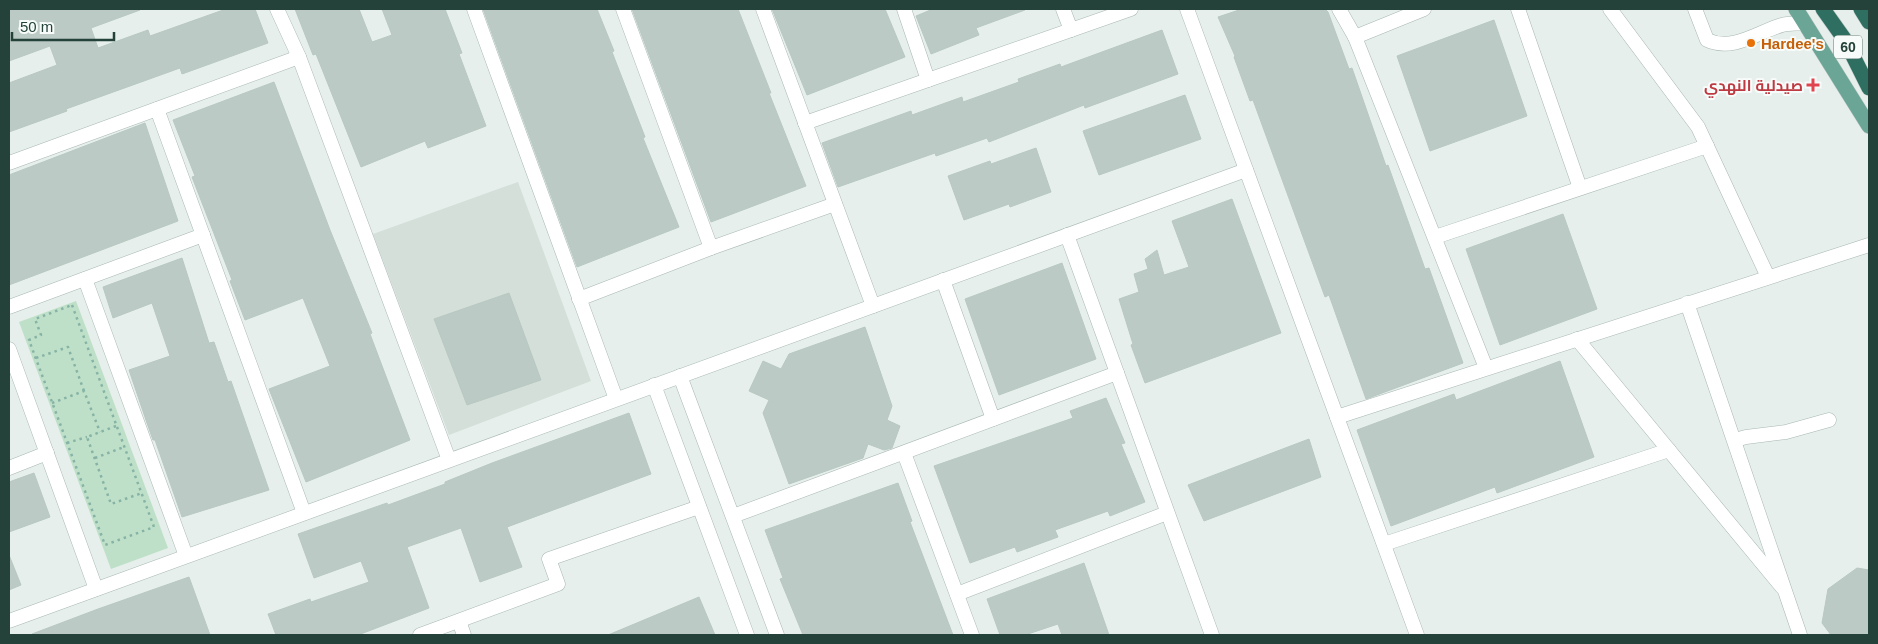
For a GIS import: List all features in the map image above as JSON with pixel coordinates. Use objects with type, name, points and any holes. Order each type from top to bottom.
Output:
[{"type":"highway","name":"60","points":[[1823,9],[1845,40],[1869,88]]},
{"type":"highway","name":"60","points":[[1860,9],[1869,22]]},
{"type":"main road","points":[[1796,9],[1869,126]]},
{"type":"street","points":[[278,9],[300,57],[449,460]]},
{"type":"street","points":[[474,9],[616,399]]},
{"type":"street","points":[[623,9],[711,248]]},
{"type":"street","points":[[763,9],[873,306]]},
{"type":"street","points":[[904,9],[928,80]]},
{"type":"street","points":[[1063,9],[1071,30]]},
{"type":"street","points":[[805,123],[1131,9]]},
{"type":"street","points":[[1186,9],[1417,635]]},
{"type":"street","points":[[1339,9],[1355,37],[1486,368]]},
{"type":"street","points":[[1355,37],[1424,9]]},
{"type":"street","points":[[1518,9],[1580,188]]},
{"type":"street","points":[[1610,9],[1698,127],[1768,277]]},
{"type":"street","points":[[1694,9],[1707,40],[1713,42],[1732,43],[1784,25],[1806,23]]},
{"type":"street","points":[[9,163],[300,57]]},
{"type":"street","points":[[157,108],[304,513]]},
{"type":"street","points":[[1435,237],[1707,146]]},
{"type":"street","points":[[9,621],[1246,170]]},
{"type":"street","points":[[579,299],[711,248],[835,204]]},
{"type":"street","points":[[9,307],[203,235]]},
{"type":"street","points":[[1066,235],[1212,635]]},
{"type":"street","points":[[1337,417],[1869,245]]},
{"type":"street","points":[[85,279],[186,556]]},
{"type":"street","points":[[943,280],[993,419]]},
{"type":"street","points":[[1688,303],[1800,635]]},
{"type":"street","points":[[1577,339],[1787,593]]},
{"type":"street","points":[[9,349],[96,589]]},
{"type":"street","points":[[733,516],[1117,373]]},
{"type":"street","points":[[680,376],[777,635]]},
{"type":"street","points":[[654,385],[747,635]]},
{"type":"street","points":[[1735,440],[1786,432],[1829,420]]},
{"type":"street","points":[[1384,544],[1669,450]]},
{"type":"street","points":[[904,452],[972,635]]},
{"type":"street","points":[[9,468],[47,454]]},
{"type":"street","points":[[420,635],[558,584],[549,559],[699,507]]},
{"type":"street","points":[[957,594],[1167,513]]},
{"type":"street","points":[[459,621],[464,635]]},
{"type":"path","points":[[72,305],[154,527],[105,546],[36,358],[29,340],[41,335],[35,319],[72,305]]},
{"type":"path","points":[[36,358],[68,347],[100,432]]},
{"type":"path","points":[[52,403],[84,391]]},
{"type":"path","points":[[67,443],[117,426]]},
{"type":"path","points":[[86,437],[111,504],[142,493]]},
{"type":"path","points":[[94,458],[124,447]]},
{"type":"shaded area","points":[[518,182],[591,381],[449,435],[373,234]]},
{"type":"green space","points":[[76,301],[168,548],[111,569],[19,322]]},
{"type":"building","points":[[14,9],[140,9],[91,28],[98,48],[148,30],[150,36],[226,9],[255,9],[268,43],[182,74],[180,68],[66,109],[67,111],[9,132],[9,83],[57,65],[50,46],[9,61],[9,11]]},
{"type":"building","points":[[295,9],[359,9],[372,42],[392,35],[382,9],[445,9],[462,53],[459,54],[486,126],[428,148],[425,141],[361,167],[316,54],[313,55]]},
{"type":"building","points":[[483,9],[597,9],[645,137],[643,138],[679,227],[577,267]]},
{"type":"building","points":[[632,9],[738,9],[806,186],[711,222]]},
{"type":"building","points":[[772,9],[885,9],[905,57],[807,95]]},
{"type":"building","points":[[933,9],[1025,10],[976,28],[979,35],[931,54],[916,16]]},
{"type":"building","points":[[1242,9],[1325,9],[1328,12],[1349,69],[1352,68],[1425,269],[1429,268],[1463,363],[1366,399],[1329,295],[1325,297],[1253,100],[1250,101],[1235,56],[1218,17]]},
{"type":"building","points":[[1494,20],[1527,116],[1430,151],[1397,56]]},
{"type":"building","points":[[1162,30],[1178,74],[1085,108],[1084,105],[989,142],[987,138],[936,156],[935,153],[838,187],[822,143],[911,111],[912,115],[962,97],[963,102],[1019,82],[1018,79],[1060,64],[1061,67]]},
{"type":"building","points":[[274,82],[330,230],[372,333],[370,334],[410,440],[306,482],[269,389],[330,366],[303,298],[245,320],[230,281],[232,280],[192,177],[195,176],[173,120]]},
{"type":"building","points":[[1185,95],[1201,139],[1099,175],[1083,131]]},
{"type":"building","points":[[145,123],[178,221],[9,285],[9,175]]},
{"type":"building","points":[[1036,148],[1051,192],[1010,207],[1009,204],[964,220],[948,176],[990,161],[991,164]]},
{"type":"building","points":[[1232,199],[1281,333],[1145,383],[1131,345],[1133,344],[1119,299],[1139,292],[1134,274],[1148,269],[1145,259],[1157,250],[1164,275],[1189,267],[1172,221]]},
{"type":"building","points":[[1563,214],[1597,309],[1500,345],[1466,249]]},
{"type":"building","points":[[182,258],[209,343],[214,342],[228,382],[231,381],[269,490],[182,517],[129,370],[170,356],[152,303],[113,318],[103,287]]},
{"type":"building","points":[[1062,263],[1096,359],[999,395],[965,299]]},
{"type":"building","points":[[509,293],[541,380],[467,405],[434,319]]},
{"type":"building","points":[[865,327],[892,406],[887,420],[900,426],[892,448],[884,450],[868,444],[863,458],[789,484],[763,413],[769,400],[749,391],[763,361],[781,369],[789,354]]},
{"type":"building","points":[[1560,361],[1594,457],[1497,493],[1495,487],[1391,526],[1357,430],[1454,394],[1456,400]]},
{"type":"building","points":[[1106,398],[1125,443],[1121,444],[1145,502],[1110,516],[1108,511],[1055,530],[1058,537],[1017,552],[1015,547],[970,563],[934,466],[1073,418],[1070,411]]},
{"type":"building","points":[[629,413],[651,474],[507,527],[522,567],[480,582],[461,528],[407,547],[429,608],[358,635],[276,635],[268,614],[310,599],[311,602],[369,582],[361,561],[314,578],[298,534],[387,503],[388,505],[445,484],[445,482],[492,463]]},
{"type":"building","points":[[1309,439],[1321,477],[1204,521],[1188,485]]},
{"type":"building","points":[[34,473],[50,517],[9,532],[9,482]]},
{"type":"building","points":[[898,483],[912,521],[910,522],[953,635],[803,635],[780,579],[783,578],[765,530]]},
{"type":"building","points":[[9,555],[21,585],[9,590]]},
{"type":"building","points":[[1084,563],[1109,635],[1062,635],[1058,624],[1025,635],[1000,635],[987,599]]},
{"type":"building","points":[[1857,568],[1869,570],[1869,635],[1831,635],[1822,623],[1828,589]]},
{"type":"building","points":[[189,577],[210,635],[32,635],[98,609]]},
{"type":"building","points":[[699,597],[715,635],[608,635]]},
{"type":"place","name":"Hardee's","points":[[1751,43]]},
{"type":"place","name":"صيدلية النهدي","points":[[1813,85]]}]
